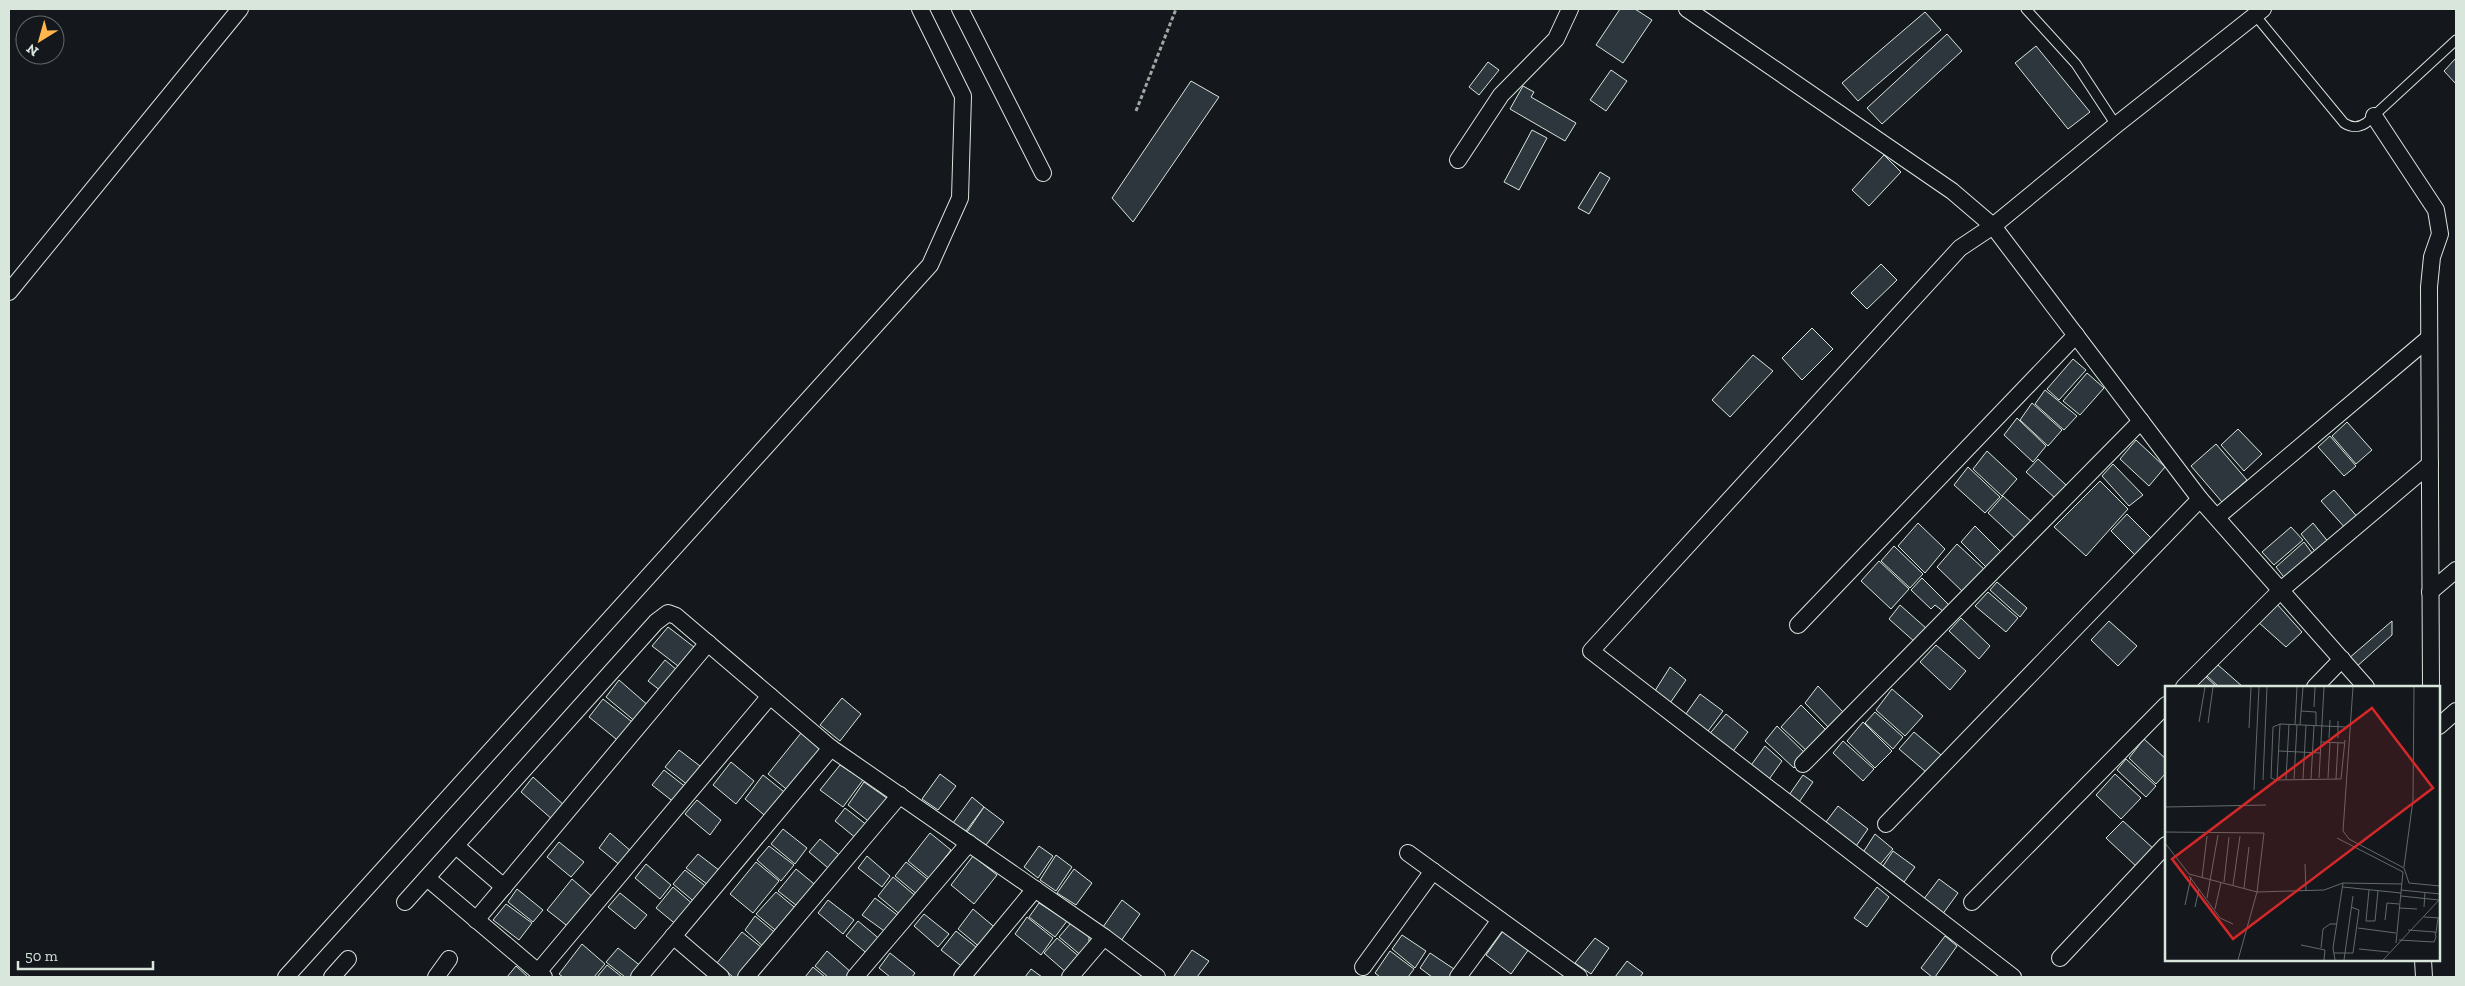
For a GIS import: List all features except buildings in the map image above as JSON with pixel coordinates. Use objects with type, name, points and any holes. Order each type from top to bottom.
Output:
[{"type":"street","points":[[9,292],[240,9]]},
{"type":"street","points":[[286,977],[930,265],[960,198],[963,96],[920,9]]},
{"type":"street","points":[[960,9],[1043,173]]},
{"type":"street","points":[[1458,160],[1501,95],[1556,38],[1570,9]]},
{"type":"street","points":[[1687,9],[1952,191],[1993,226],[2200,499],[2365,686]]},
{"type":"street","points":[[2013,977],[1591,651],[1960,248],[1993,226],[2116,125],[2259,12]]},
{"type":"street","points":[[2374,116],[2436,210],[2440,234],[2432,257],[2429,288],[2431,686]]},
{"type":"street","points":[[1798,625],[2076,335]]},
{"type":"street","points":[[2217,518],[2429,338]]},
{"type":"street","points":[[1803,764],[2141,421]]},
{"type":"street","points":[[2185,686],[2281,590],[2430,464]]},
{"type":"street","points":[[1886,824],[2200,499]]},
{"type":"street","points":[[2430,592],[2456,570]]},
{"type":"street","points":[[406,902],[662,616],[668,613],[676,616],[832,748],[1104,937],[1158,977]]},
{"type":"street","points":[[476,920],[708,643]]},
{"type":"street","points":[[2316,686],[2342,660]]},
{"type":"street","points":[[427,878],[541,975],[770,696]]},
{"type":"street","points":[[1972,902],[2165,707]]},
{"type":"street","points":[[2440,725],[2456,711]]},
{"type":"street","points":[[639,977],[832,748]]},
{"type":"street","points":[[746,977],[900,795]]},
{"type":"street","points":[[855,977],[969,843]]},
{"type":"street","points":[[456,846],[504,887]]},
{"type":"street","points":[[2060,958],[2165,846]]},
{"type":"street","points":[[1408,853],[1500,920],[1560,972],[1579,977]]},
{"type":"street","points":[[1363,967],[1433,871]]},
{"type":"street","points":[[962,977],[1035,889]]},
{"type":"street","points":[[1458,977],[1500,920]]},
{"type":"street","points":[[673,936],[721,977]]},
{"type":"street","points":[[1070,977],[1104,937]]},
{"type":"street","points":[[332,977],[348,959]]},
{"type":"street","points":[[436,977],[449,959]]},
{"type":"street","points":[[2423,961],[2424,977]]},
{"type":"lane","points":[[2026,9],[2076,64],[2116,125]]},
{"type":"lane","points":[[2259,12],[2344,123],[2351,127],[2359,127],[2374,116],[2456,40]]},
{"type":"path","points":[[1136,111],[1176,9]]}]
